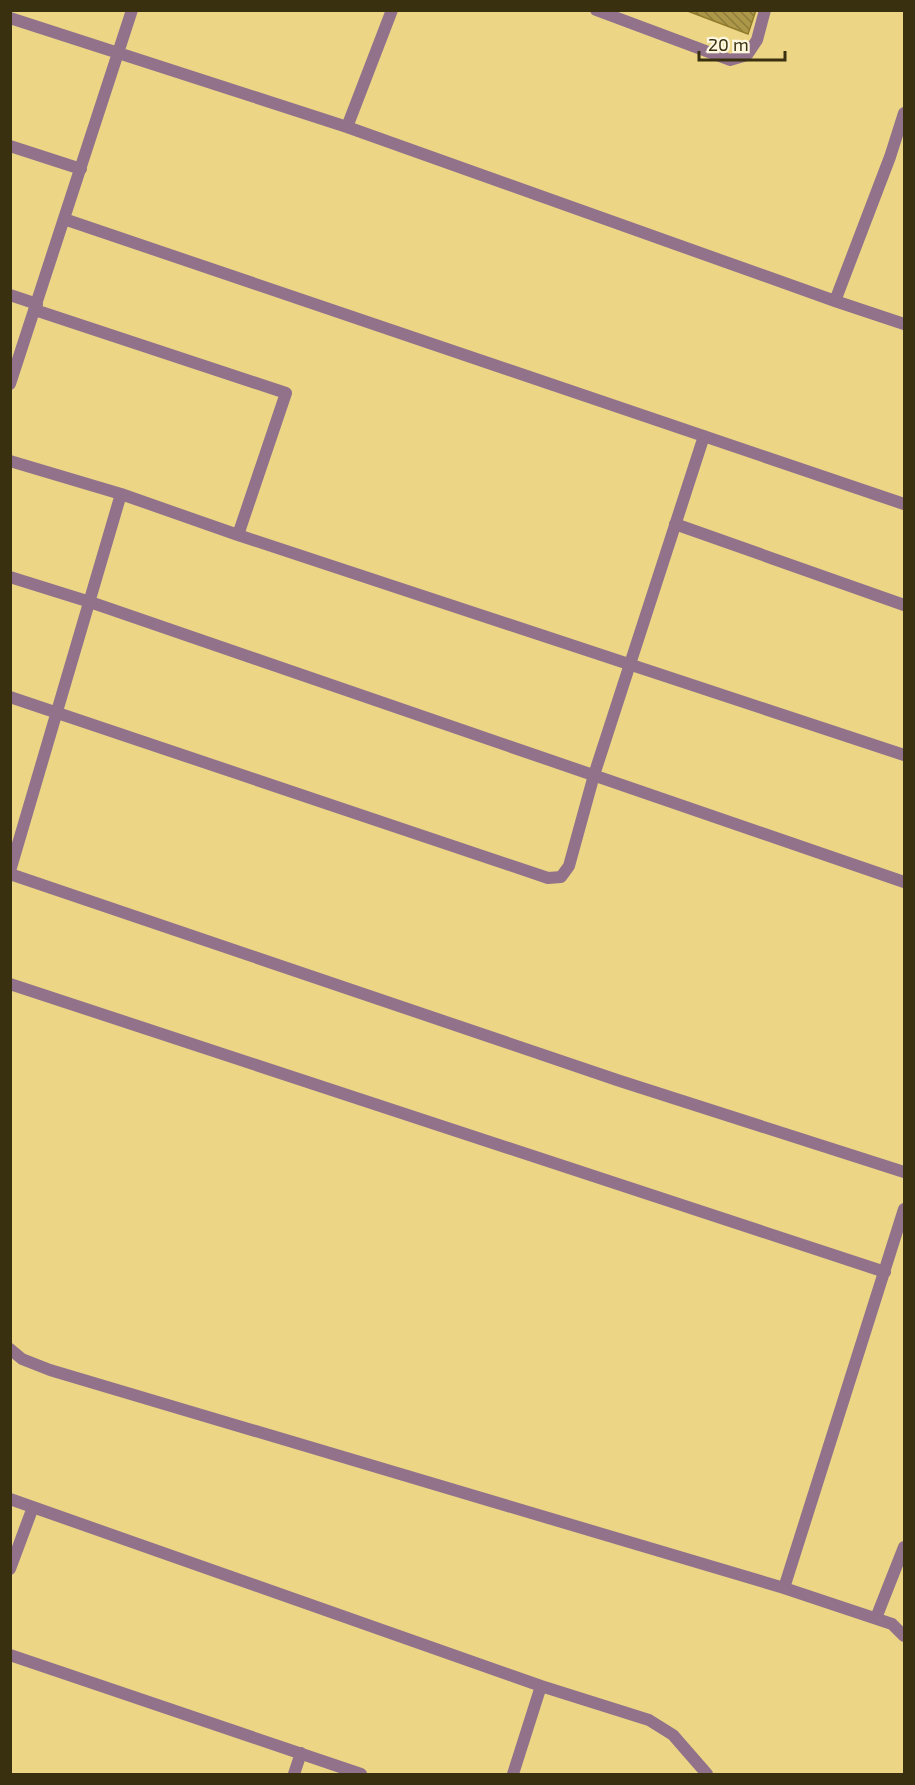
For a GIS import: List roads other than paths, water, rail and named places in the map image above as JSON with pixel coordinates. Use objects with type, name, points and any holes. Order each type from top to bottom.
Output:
[{"type":"street","points":[[10,384],[132,10]]},
{"type":"street","points":[[347,127],[392,10]]},
{"type":"street","points":[[596,10],[730,60],[747,55],[757,40],[765,10]]},
{"type":"street","points":[[10,18],[347,127],[904,324]]},
{"type":"street","points":[[835,301],[890,157],[904,113]]},
{"type":"street","points":[[10,146],[81,169]]},
{"type":"street","points":[[64,219],[904,504]]},
{"type":"street","points":[[10,295],[36,307],[286,393],[238,535]]},
{"type":"street","points":[[10,697],[548,878],[561,877],[569,866],[594,775],[704,436]]},
{"type":"street","points":[[10,461],[122,494],[238,535],[904,755]]},
{"type":"street","points":[[122,494],[10,872],[620,1081],[904,1172]]},
{"type":"street","points":[[675,524],[904,605]]},
{"type":"street","points":[[10,577],[90,602],[904,882]]},
{"type":"street","points":[[10,984],[885,1272]]},
{"type":"street","points":[[784,1588],[904,1209]]},
{"type":"street","points":[[10,1349],[22,1359],[50,1370],[784,1588],[892,1624],[904,1636]]},
{"type":"street","points":[[10,1500],[541,1686],[649,1720],[674,1735],[704,1773]]},
{"type":"street","points":[[10,1569],[33,1507]]},
{"type":"street","points":[[876,1618],[904,1548]]},
{"type":"street","points":[[10,1655],[361,1774]]},
{"type":"street","points":[[513,1774],[541,1686]]},
{"type":"street","points":[[294,1774],[301,1753]]}]
